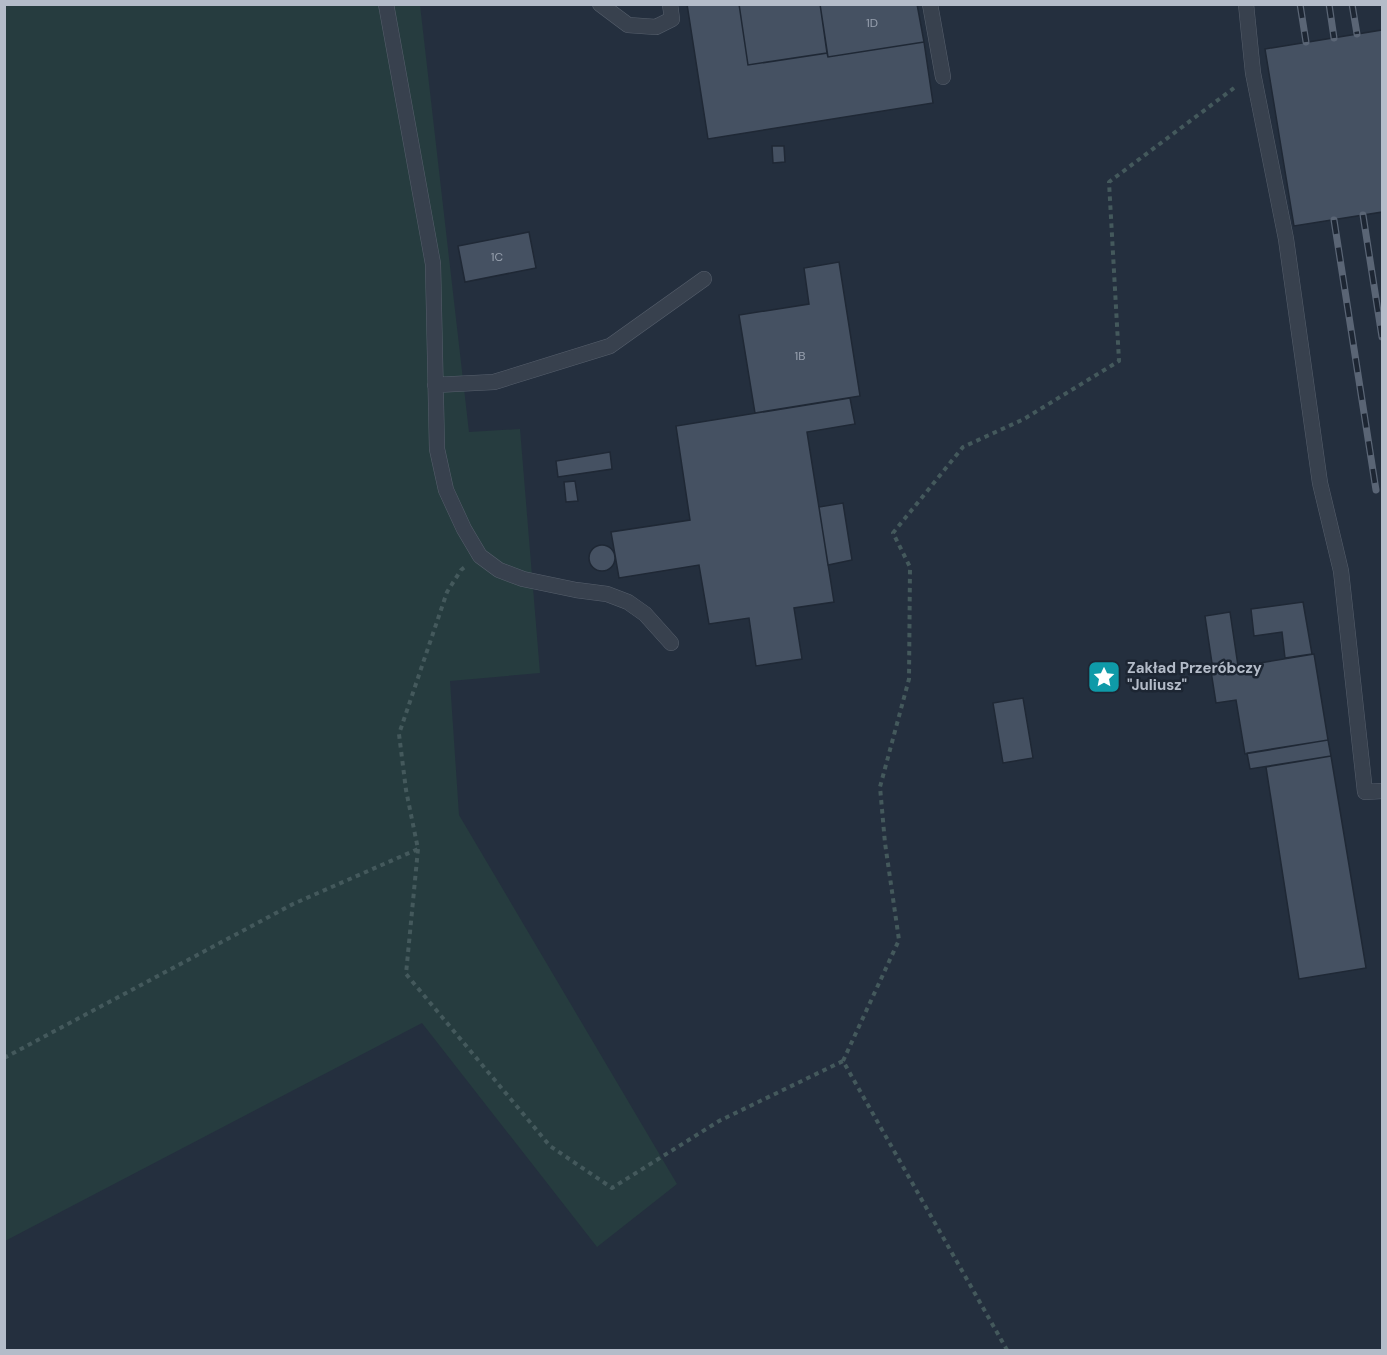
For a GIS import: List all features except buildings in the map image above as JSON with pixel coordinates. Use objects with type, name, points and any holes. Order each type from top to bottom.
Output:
[{"type":"lane","points":[[386,4],[433,264],[436,449],[446,490],[464,529],[480,556],[500,570],[524,579],[607,594],[628,602],[645,614],[671,643]]},
{"type":"lane","points":[[600,4],[628,25],[656,27],[672,19],[670,4]]},
{"type":"lane","points":[[930,4],[943,77]]},
{"type":"lane","points":[[1246,4],[1253,73],[1286,239],[1320,483],[1341,571],[1365,792],[1383,792]]},
{"type":"lane","points":[[435,386],[494,382],[610,346],[704,279]]},
{"type":"path","points":[[480,556],[460,570],[447,592],[399,734],[405,790],[418,849],[406,974],[550,1146],[612,1188],[719,1120],[843,1061],[899,940],[885,843],[880,787],[909,679],[910,567],[893,533],[963,447],[1024,419],[1119,361],[1109,182],[1253,73]]},
{"type":"path","points":[[4,1058],[293,904],[418,849]]},
{"type":"path","points":[[843,1061],[1007,1350]]},
{"type":"green space","points":[[5,5],[420,5],[469,432],[520,429],[540,673],[450,681],[459,815],[677,1184],[597,1247],[422,1023],[5,1241]]},
{"type":"railway","points":[[1300,4],[1306,42]]},
{"type":"railway","points":[[1329,4],[1334,38]]},
{"type":"railway","points":[[1352,4],[1357,34]]},
{"type":"railway","points":[[1363,215],[1382,337]]},
{"type":"railway","points":[[1334,220],[1376,490]]},
{"type":"place","name":"Zakład Przeróbczy \"Juliusz\"","points":[[1104,677]]}]
